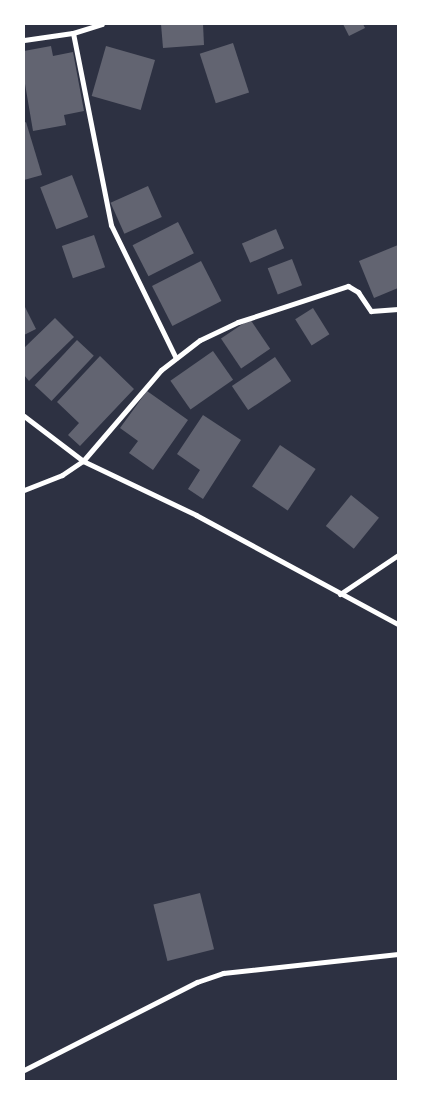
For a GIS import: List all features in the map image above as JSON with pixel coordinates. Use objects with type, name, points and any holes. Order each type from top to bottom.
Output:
[{"type":"street","points":[[24,40],[73,33],[102,24]]},
{"type":"street","points":[[73,33],[111,226],[176,358]]},
{"type":"street","points":[[24,490],[62,475],[83,460],[161,370],[200,340],[238,322],[340,288],[353,288],[371,311],[398,309]]},
{"type":"street","points":[[24,416],[83,460],[196,515],[398,624]]},
{"type":"street","points":[[340,594],[398,555]]},
{"type":"street","points":[[24,1070],[198,982],[223,973],[398,954]]},
{"type":"building","points":[[161,24],[203,24],[204,45],[163,48]]},
{"type":"building","points":[[343,24],[363,24],[365,28],[349,36]]},
{"type":"building","points":[[233,43],[249,92],[216,103],[200,54]]},
{"type":"building","points":[[51,46],[53,56],[73,52],[84,111],[64,115],[66,125],[33,131],[24,78],[24,51]]},
{"type":"building","points":[[106,46],[155,60],[141,110],[92,96]]},
{"type":"building","points":[[26,122],[42,175],[24,180],[24,123]]},
{"type":"building","points":[[72,175],[88,217],[56,229],[40,187]]},
{"type":"building","points":[[148,186],[162,217],[124,234],[111,203]]},
{"type":"building","points":[[178,222],[194,253],[148,276],[133,245]]},
{"type":"building","points":[[276,229],[284,248],[250,263],[242,243]]},
{"type":"building","points":[[94,235],[105,267],[73,278],[62,246]]},
{"type":"building","points":[[398,245],[398,288],[374,298],[359,261]]},
{"type":"building","points":[[292,259],[302,285],[278,294],[268,268]]},
{"type":"building","points":[[201,261],[221,301],[172,326],[152,286]]},
{"type":"building","points":[[24,305],[36,329],[24,335]]},
{"type":"building","points":[[313,308],[329,334],[312,345],[295,319]]},
{"type":"building","points":[[55,318],[74,337],[29,381],[24,375],[24,348]]},
{"type":"building","points":[[250,319],[270,349],[241,368],[221,339]]},
{"type":"building","points":[[77,340],[94,356],[52,401],[35,385]]},
{"type":"building","points":[[213,351],[233,380],[190,409],[170,381]]},
{"type":"building","points":[[100,356],[134,389],[80,446],[68,435],[79,423],[57,402]]},
{"type":"building","points":[[275,357],[291,381],[248,410],[232,386]]},
{"type":"building","points":[[147,391],[188,420],[153,470],[129,453],[138,441],[120,428]]},
{"type":"building","points":[[203,415],[241,440],[203,499],[188,489],[200,470],[177,454]]},
{"type":"building","points":[[280,445],[316,469],[288,510],[252,486]]},
{"type":"building","points":[[351,495],[379,518],[354,549],[326,526]]},
{"type":"building","points":[[200,893],[214,949],[167,961],[153,905]]}]
